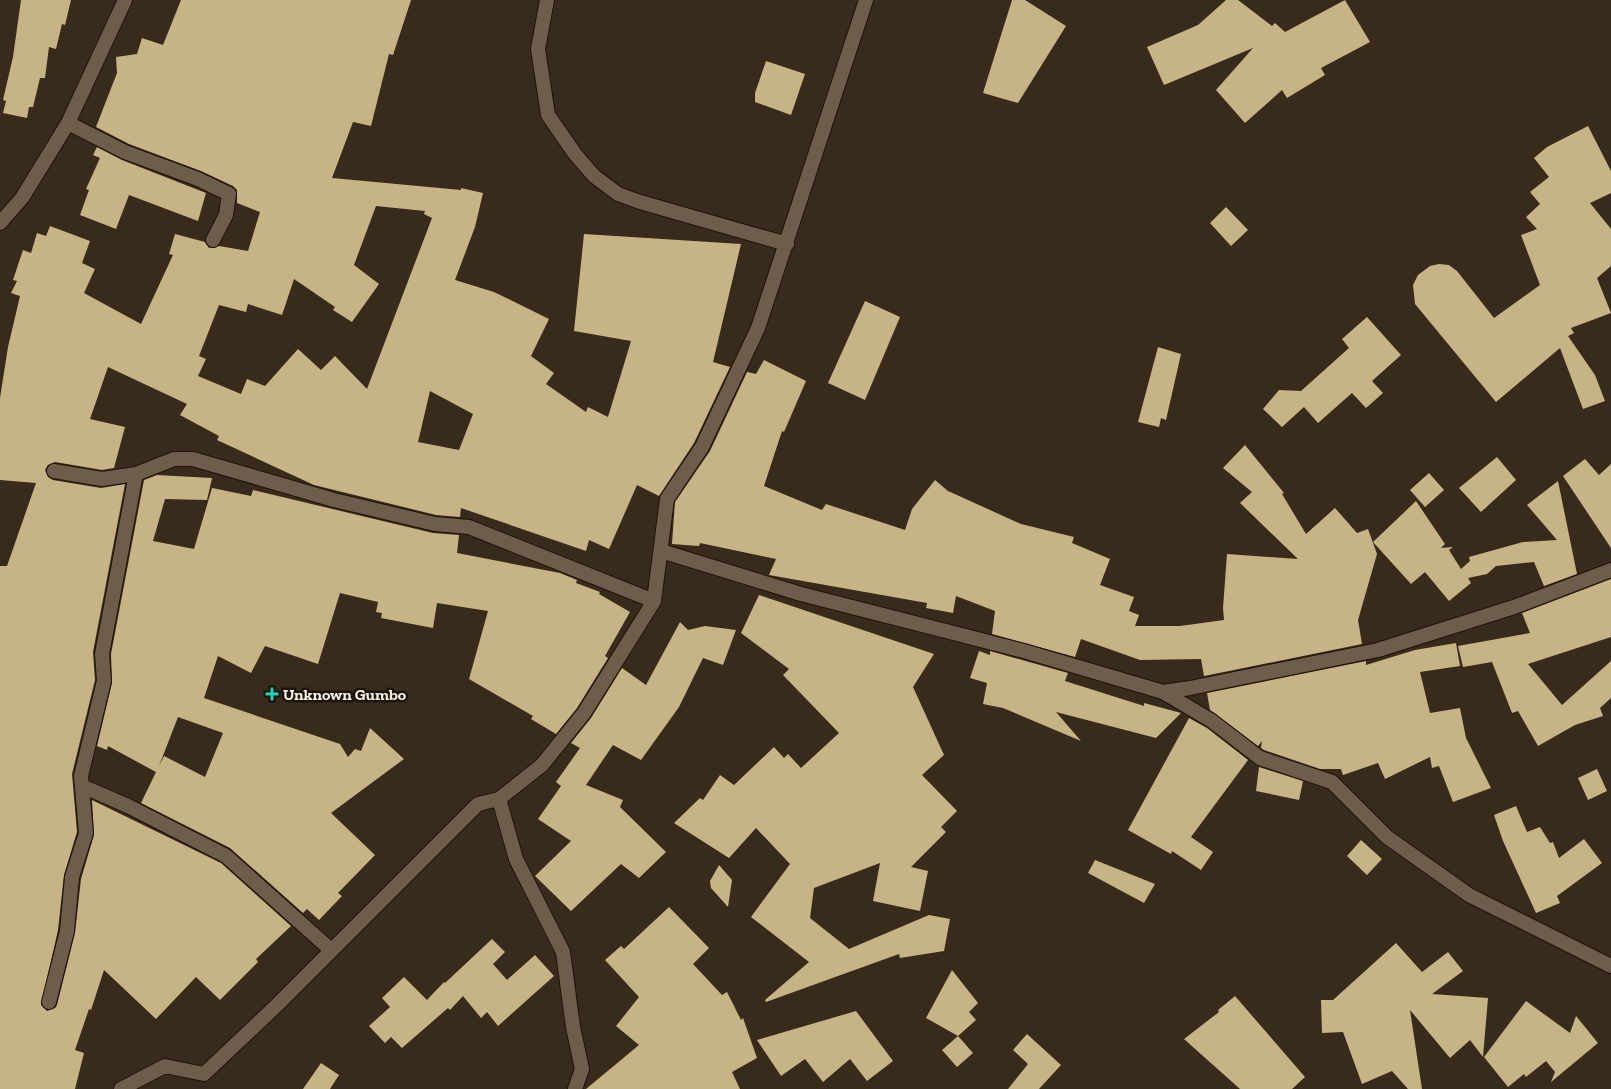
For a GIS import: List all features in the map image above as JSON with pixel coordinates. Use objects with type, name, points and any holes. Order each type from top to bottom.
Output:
[{"type":"street","points":[[0,223],[22,198],[68,123],[125,0]]},
{"type":"street","points":[[547,0],[538,49],[548,115],[575,154],[594,176],[618,194],[640,202],[787,244]]},
{"type":"street","points":[[121,1089],[165,1066],[204,1074],[478,804],[499,799],[542,765],[584,713],[654,600],[667,498],[702,447],[758,328],[866,0]]},
{"type":"street","points":[[68,123],[125,152],[198,179],[229,194],[226,216],[213,240]]},
{"type":"street","points":[[54,471],[102,479],[136,474],[174,459],[193,459],[334,500],[435,524],[469,527],[654,600]]},
{"type":"street","points":[[49,1002],[67,930],[72,877],[86,833],[81,776],[104,681],[102,654],[136,474]]},
{"type":"street","points":[[661,551],[801,594],[1024,651],[1163,692],[1212,721],[1260,758],[1332,782],[1387,837],[1469,895],[1611,966]]},
{"type":"street","points":[[1163,692],[1378,650],[1514,607],[1611,570]]},
{"type":"street","points":[[82,786],[128,806],[226,856],[331,950]]},
{"type":"street","points":[[499,799],[516,859],[563,952],[573,1027],[582,1069],[575,1089]]},
{"type":"building","points":[[21,0],[71,0],[65,25],[62,24],[56,49],[49,47],[45,78],[40,78],[33,107],[29,107],[27,118],[3,113],[6,101],[3,100],[13,57]]},
{"type":"building","points":[[181,0],[411,0],[393,55],[389,54],[371,126],[353,122],[332,178],[461,190],[461,188],[483,193],[475,227],[455,280],[494,292],[549,319],[531,356],[554,373],[546,384],[586,412],[588,407],[608,417],[631,341],[574,331],[584,234],[741,244],[713,362],[730,367],[694,443],[659,496],[637,485],[609,549],[589,540],[586,551],[461,508],[460,517],[436,515],[314,485],[217,440],[219,436],[180,415],[187,404],[108,367],[90,419],[125,427],[114,468],[102,470],[55,462],[48,465],[45,470],[48,477],[53,480],[101,488],[125,484],[93,652],[95,680],[72,774],[77,832],[64,875],[58,930],[41,1005],[47,1011],[55,1008],[57,1005],[75,933],[81,879],[94,835],[92,800],[221,863],[291,926],[256,959],[258,962],[220,1000],[196,977],[156,1019],[104,970],[75,1050],[84,1053],[75,1089],[0,1089],[0,566],[7,566],[36,483],[0,480],[0,398],[8,347],[20,296],[11,293],[17,281],[13,280],[23,250],[31,253],[37,233],[46,236],[50,226],[90,241],[82,263],[95,269],[84,293],[141,324],[173,255],[169,254],[175,234],[205,242],[209,248],[219,246],[248,251],[260,212],[237,203],[237,190],[233,186],[201,171],[129,144],[96,127],[117,73],[116,57],[137,54],[142,38],[163,45]],"holes":[[[376,206],[425,211],[424,214],[432,218],[367,389],[335,356],[321,370],[298,349],[265,386],[247,379],[241,394],[198,376],[206,359],[199,356],[219,305],[246,312],[248,304],[282,315],[294,279],[335,307],[333,310],[352,322],[379,284],[354,265]],[[430,391],[473,414],[459,450],[418,442]]]},
{"type":"building","points":[[1012,0],[1025,0],[1066,26],[1018,103],[983,93]]},
{"type":"building","points":[[1226,0],[1238,0],[1272,26],[1275,23],[1285,32],[1345,0],[1370,42],[1321,68],[1325,75],[1287,98],[1282,90],[1245,123],[1216,90],[1253,48],[1164,85],[1147,47],[1198,25]]},
{"type":"building","points":[[766,61],[805,74],[791,115],[755,102],[755,93]]},
{"type":"building","points":[[1588,126],[1611,171],[1611,193],[1590,203],[1611,229],[1611,266],[1597,278],[1611,313],[1571,328],[1574,333],[1568,336],[1595,375],[1605,401],[1583,409],[1560,348],[1496,402],[1415,304],[1413,285],[1418,275],[1430,266],[1439,264],[1449,265],[1457,271],[1494,318],[1540,285],[1521,235],[1537,229],[1526,217],[1540,204],[1530,192],[1549,177],[1534,158],[1547,147]]},
{"type":"building","points":[[97,147],[122,160],[206,193],[198,221],[129,195],[116,229],[80,215],[89,190],[86,189],[100,158],[93,155]]},
{"type":"building","points":[[1226,207],[1248,230],[1231,246],[1210,223]]},
{"type":"building","points":[[865,301],[900,317],[865,400],[828,383]]},
{"type":"building","points":[[1367,317],[1401,355],[1372,381],[1383,393],[1366,408],[1352,393],[1318,423],[1304,407],[1282,427],[1263,409],[1279,390],[1301,391],[1349,348],[1342,339]]},
{"type":"building","points":[[1158,347],[1181,354],[1166,420],[1161,418],[1159,427],[1138,422]]},
{"type":"building","points":[[764,360],[806,381],[784,432],[782,431],[764,486],[822,510],[826,504],[905,530],[912,509],[935,480],[948,491],[1021,524],[1074,537],[1072,543],[1110,559],[1100,585],[1134,597],[1129,611],[1139,615],[1135,626],[1180,626],[1224,620],[1223,608],[1227,554],[1298,559],[1240,503],[1252,492],[1223,468],[1245,445],[1284,493],[1282,494],[1306,534],[1335,508],[1357,533],[1368,529],[1377,554],[1358,620],[1362,644],[1204,676],[1201,659],[1140,660],[1081,639],[1075,657],[992,634],[995,611],[956,596],[953,613],[926,608],[927,603],[769,575],[776,559],[700,543],[699,546],[672,544],[675,502],[710,451],[747,372],[756,374]]},
{"type":"building","points":[[1497,457],[1516,480],[1481,512],[1459,488]]},
{"type":"building","points":[[1585,459],[1599,475],[1611,464],[1611,548],[1563,476]]},
{"type":"building","points":[[1429,473],[1444,490],[1425,507],[1410,490]]},
{"type":"building","points":[[157,475],[212,478],[207,500],[165,499],[153,541],[194,549],[212,488],[251,496],[253,490],[433,533],[459,535],[457,553],[560,573],[577,580],[576,583],[600,592],[599,594],[630,612],[605,656],[608,658],[577,708],[556,734],[531,719],[533,716],[469,679],[488,611],[437,603],[433,628],[381,618],[382,613],[376,612],[378,602],[340,593],[318,664],[265,646],[251,673],[218,656],[204,698],[340,744],[348,757],[355,749],[361,751],[370,728],[404,759],[331,813],[375,855],[338,893],[342,896],[319,920],[307,909],[303,913],[230,848],[141,803],[156,772],[108,746],[107,750],[97,746],[112,683],[111,654],[144,480]],"holes":[[[178,717],[223,733],[205,777],[164,756],[159,766]]]},
{"type":"building","points":[[1558,481],[1577,574],[1544,586],[1534,562],[1496,566],[1487,574],[1468,578],[1471,583],[1449,601],[1425,572],[1411,584],[1373,542],[1416,501],[1445,544],[1441,548],[1453,547],[1449,550],[1461,569],[1470,561],[1469,557],[1523,542],[1557,540],[1527,505]]},
{"type":"building","points":[[1611,579],[1611,637],[1528,664],[1562,705],[1611,661],[1611,698],[1600,708],[1603,716],[1575,725],[1538,746],[1518,711],[1512,713],[1492,662],[1463,667],[1458,646],[1530,633],[1522,613]]},
{"type":"building","points":[[759,595],[934,654],[913,687],[944,755],[922,775],[957,811],[941,827],[946,832],[911,867],[928,871],[920,911],[873,901],[880,863],[814,888],[810,918],[849,949],[929,915],[950,919],[944,951],[900,958],[899,954],[766,1002],[765,1000],[809,962],[751,917],[790,864],[756,828],[729,858],[674,823],[700,798],[703,800],[720,775],[734,785],[774,747],[784,758],[788,754],[801,768],[839,733],[783,675],[789,669],[741,633]]},
{"type":"building","points":[[680,622],[688,630],[705,626],[736,630],[723,665],[703,658],[679,707],[641,760],[613,745],[586,785],[623,800],[620,807],[666,852],[639,878],[621,864],[571,911],[535,876],[571,841],[538,819],[561,786],[556,782],[580,748],[571,743],[591,718],[622,668],[646,685]]},
{"type":"building","points":[[1456,643],[1460,666],[1420,672],[1430,713],[1460,708],[1466,738],[1491,788],[1453,802],[1439,766],[1432,768],[1430,757],[1385,779],[1378,763],[1343,775],[1341,769],[1320,769],[1264,750],[1261,748],[1262,741],[1258,746],[1210,710],[1207,693],[1366,661],[1366,665],[1415,650]]},
{"type":"building","points":[[979,651],[990,655],[990,651],[1068,673],[1065,681],[1144,706],[1144,703],[1181,713],[1156,738],[1056,712],[1081,741],[1003,708],[983,704],[987,683],[970,678]]},
{"type":"building","points":[[1189,718],[1207,728],[1248,760],[1191,837],[1213,852],[1201,870],[1172,851],[1171,854],[1128,830]]},
{"type":"building","points":[[1259,767],[1303,781],[1299,800],[1256,791]]},
{"type":"building","points":[[1597,769],[1607,791],[1588,800],[1578,778]]},
{"type":"building","points":[[1516,806],[1527,832],[1540,827],[1550,843],[1553,842],[1559,858],[1584,839],[1602,863],[1557,896],[1560,903],[1536,913],[1503,841],[1494,815]]},
{"type":"building","points":[[1361,840],[1382,859],[1367,875],[1347,856]]},
{"type":"building","points":[[1095,860],[1155,884],[1144,903],[1088,873]]},
{"type":"building","points":[[719,865],[732,880],[728,907],[711,888],[710,881]]},
{"type":"building","points":[[669,907],[709,948],[693,964],[722,995],[727,992],[741,1020],[743,1018],[757,1058],[732,1072],[740,1089],[586,1089],[639,1045],[616,1026],[639,997],[605,960],[621,946],[624,949]]},
{"type":"building","points":[[492,939],[505,952],[493,964],[507,980],[535,955],[554,976],[498,1026],[487,1012],[481,1018],[463,996],[450,1010],[448,1008],[402,1048],[391,1037],[385,1043],[369,1026],[390,1007],[382,998],[404,977],[427,1000]]},
{"type":"building","points":[[1396,943],[1422,972],[1448,952],[1463,971],[1432,994],[1488,998],[1483,1057],[1470,1040],[1450,1058],[1410,1010],[1422,1089],[1408,1089],[1392,1071],[1362,1084],[1343,1032],[1322,1033],[1321,1000],[1333,1000]]},
{"type":"building","points":[[952,970],[978,1003],[969,1012],[976,1020],[958,1036],[926,1018]]},
{"type":"building","points":[[1235,996],[1305,1077],[1292,1089],[1240,1089],[1184,1039],[1219,1012],[1218,1010]]},
{"type":"building","points":[[1526,1001],[1570,1033],[1576,1016],[1598,1043],[1551,1082],[1555,1072],[1546,1061],[1526,1077],[1524,1074],[1508,1087],[1484,1057]]},
{"type":"building","points":[[856,1011],[893,1061],[867,1081],[850,1059],[823,1082],[805,1059],[781,1076],[757,1040]]},
{"type":"building","points":[[1027,1034],[1061,1065],[1039,1089],[1008,1089],[1028,1064],[1013,1050]]},
{"type":"building","points":[[958,1036],[973,1053],[957,1067],[942,1050]]},
{"type":"building","points":[[321,1063],[339,1075],[330,1089],[303,1089]]},
{"type":"place","name":"Unknown Gumbo","points":[[272,694]]}]
